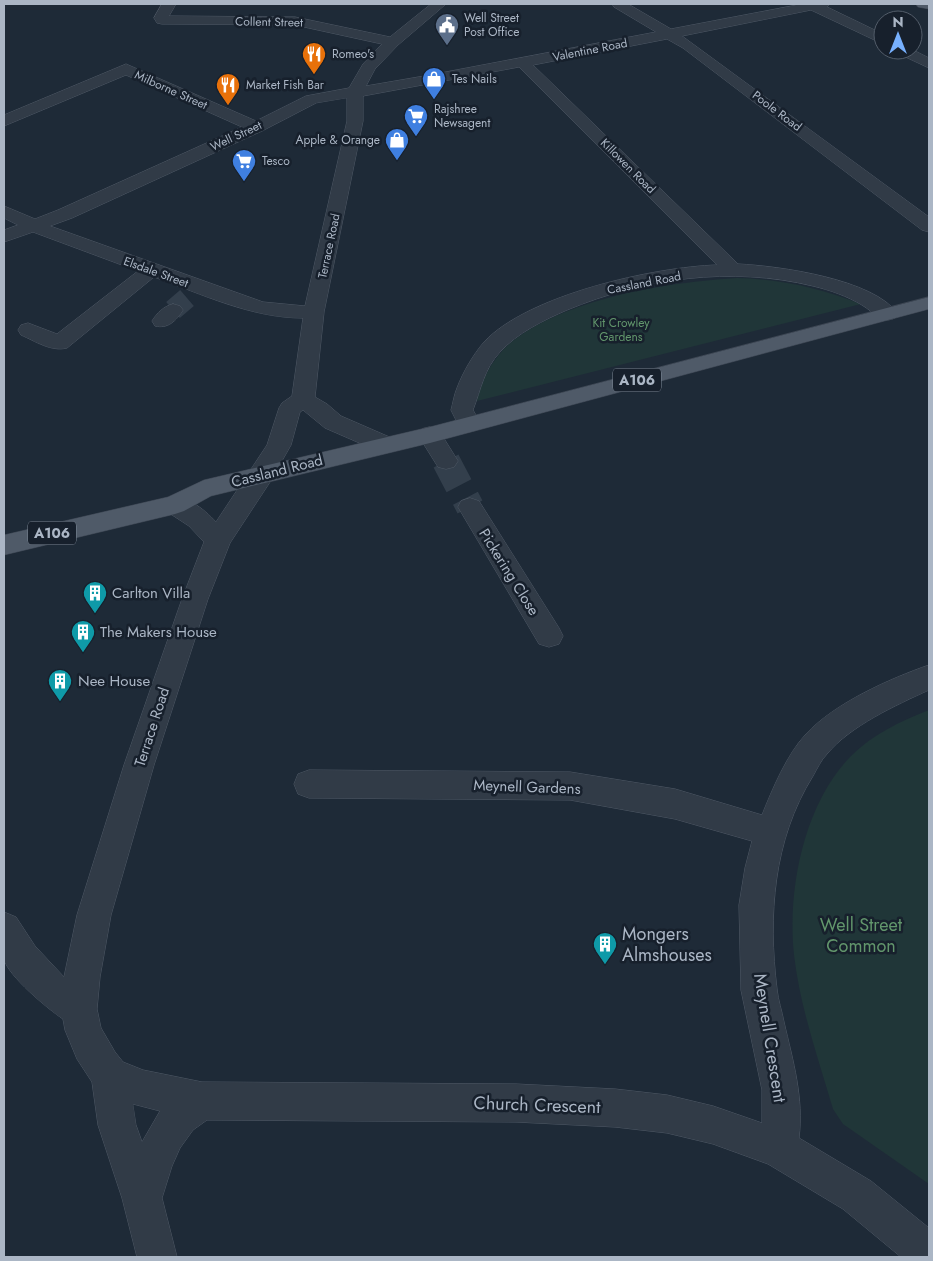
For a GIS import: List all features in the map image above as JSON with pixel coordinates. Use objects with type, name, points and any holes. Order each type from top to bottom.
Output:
[{"type":"main road","points":[[923,4],[929,5]]},
{"type":"main road","name":"Cassland Road","points":[[4,545],[175,505],[204,488],[430,435],[929,303]]},
{"type":"street","name":"Collent Street","points":[[169,4],[162,20],[295,21],[393,42]]},
{"type":"street","points":[[355,92],[368,66],[393,42],[439,4]]},
{"type":"street","name":"Poole Road","points":[[619,4],[688,44],[929,226]]},
{"type":"street","points":[[815,4],[873,35]]},
{"type":"street","name":"Valentine Road","points":[[355,92],[523,63],[815,4]]},
{"type":"street","name":"Killowen Road","points":[[523,63],[732,270]]},
{"type":"street","name":"Milborne Street","points":[[4,121],[126,69],[256,127]]},
{"type":"street","name":"Well Street","points":[[4,236],[65,214],[256,127],[304,102],[355,92]]},
{"type":"street","name":"Terrace Road","points":[[110,1075],[90,1046],[83,1030],[79,1009],[82,977],[94,914],[139,765],[189,616],[218,540],[261,476],[279,445],[290,408],[303,400],[314,312],[356,121],[355,92]]},
{"type":"street","name":"Elsdale Street","points":[[4,212],[53,234],[151,270],[180,304],[260,308],[288,312],[314,312]]},
{"type":"street","points":[[28,330],[59,342],[151,270]]},
{"type":"street","name":"Cassland Road","points":[[469,424],[462,410],[469,386],[478,367],[494,345],[516,327],[537,314],[564,303],[609,290],[656,279],[732,270],[766,272],[817,281],[853,292],[875,302],[888,314]]},
{"type":"street","points":[[303,400],[319,409],[333,422],[386,444]]},
{"type":"street","points":[[430,435],[446,461]]},
{"type":"street","points":[[175,505],[198,520],[218,540]]},
{"type":"street","name":"Pickering Close","points":[[470,507],[549,636]]},
{"type":"street","name":"Meynell Crescent","points":[[778,1148],[782,1120],[781,1090],[759,990],[756,905],[761,868],[770,833],[788,788],[816,744],[846,719],[888,696],[929,677]]},
{"type":"street","name":"Meynell Gardens","points":[[309,784],[570,786],[675,804],[740,822],[770,833]]},
{"type":"street","points":[[4,929],[23,958],[55,994],[79,1009]]},
{"type":"street","points":[[110,1075],[117,1125],[142,1198],[157,1257]]},
{"type":"street","name":"Church Crescent","points":[[110,1075],[144,1089],[202,1101],[516,1103],[615,1108],[667,1114],[713,1125],[778,1148],[857,1195],[929,1254]]},
{"type":"street","points":[[142,1198],[150,1172],[165,1138],[180,1117],[202,1101]]},
{"type":"green space","name":"Kit Crowley Gardens","points":[[737,278],[769,280],[800,285],[831,293],[861,304],[477,401],[488,371],[502,351],[530,329],[556,316],[616,296],[648,289]]},
{"type":"green space","name":"Well Street Common","points":[[929,710],[929,1184],[843,1124],[833,1109],[810,1032],[797,974],[794,955],[793,903],[802,849],[810,823],[821,798],[835,776],[851,756],[869,741],[898,724]]},
{"type":"tunnel","points":[[173,310],[187,298]]},
{"type":"tunnel","points":[[446,461],[470,507]]},
{"type":"place","name":"Well Street Post Office","points":[[447,46]]},
{"type":"place","name":"Romeo's","points":[[314,75]]},
{"type":"place","name":"Tes Nails","points":[[434,100]]},
{"type":"place","name":"Market Fish Bar","points":[[228,106]]},
{"type":"place","name":"Rajshree Newsagent","points":[[416,137]]},
{"type":"place","name":"Apple & Orange","points":[[397,161]]},
{"type":"place","name":"Tesco","points":[[244,182]]},
{"type":"place","name":"Carlton Villa","points":[[95,614]]},
{"type":"place","name":"The Makers House","points":[[83,653]]},
{"type":"place","name":"Nee House","points":[[60,702]]},
{"type":"place","name":"Mongers Almshouses","points":[[605,965]]}]
